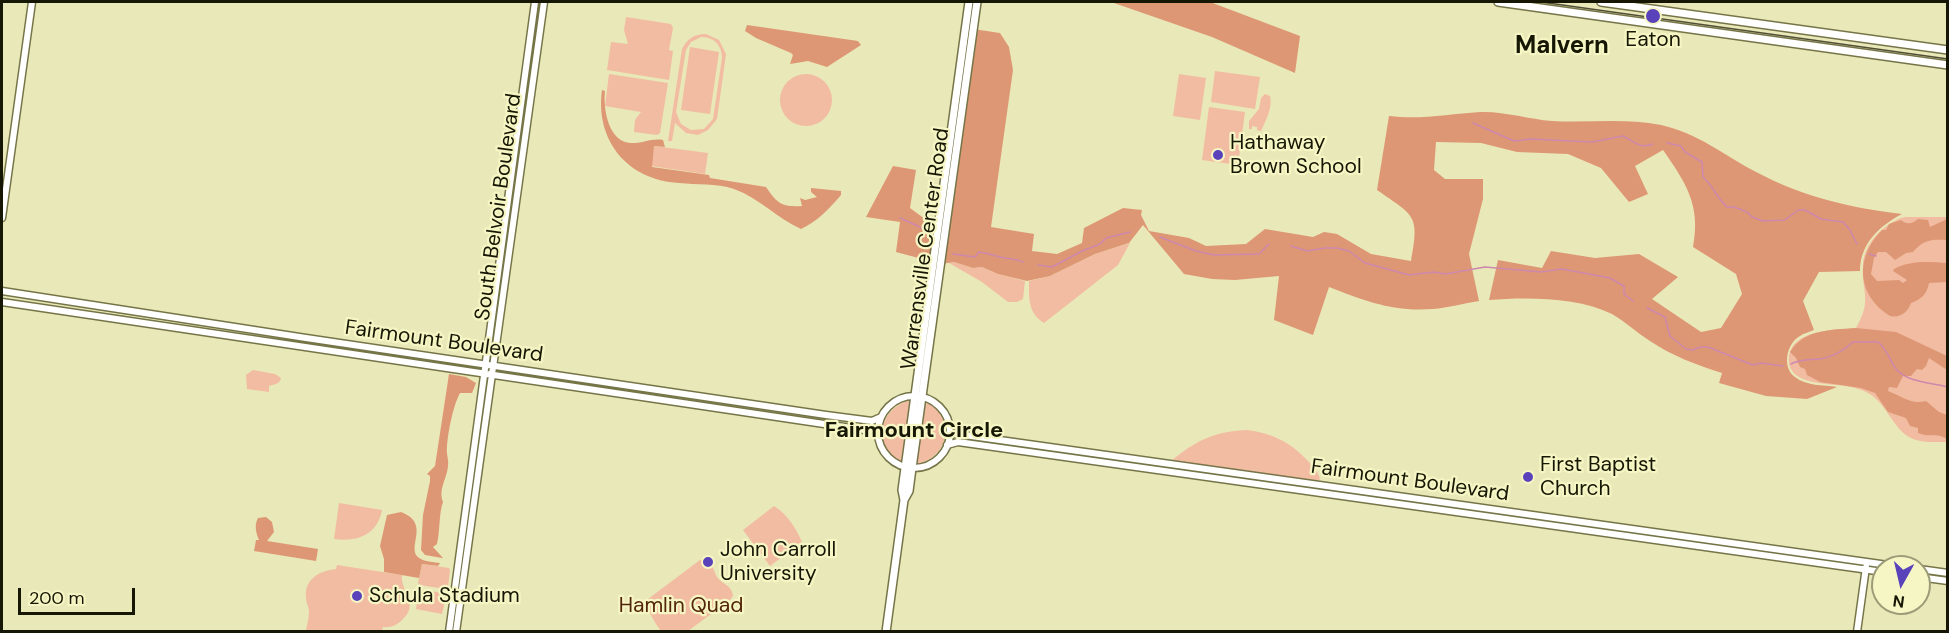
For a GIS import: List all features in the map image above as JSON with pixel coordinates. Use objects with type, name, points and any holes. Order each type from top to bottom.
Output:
[{"type":"main road","points":[[2,218],[32,2]]},
{"type":"main road","name":"South Belvoir Boulevard","points":[[449,632],[535,2]]},
{"type":"main road","name":"South Belvoir Boulevard","points":[[456,632],[544,2]]},
{"type":"main road","name":"Warrensville Center Road","points":[[919,397],[969,2]]},
{"type":"main road","name":"Warrensville Center Road","points":[[886,632],[904,500],[902,490],[909,467],[977,2]]},
{"type":"main road","points":[[1498,2],[1947,65]]},
{"type":"main road","points":[[1601,2],[1947,50]]},
{"type":"main road","name":"Fairmount Boulevard","points":[[2,291],[869,421],[875,421],[881,417]]},
{"type":"main road","name":"Fairmount Boulevard","points":[[2,302],[878,432]]},
{"type":"main road","points":[[304,348],[306,338]]},
{"type":"main road","points":[[919,397],[932,401],[942,410],[950,433],[947,445],[933,462],[923,466],[909,467],[897,464],[886,455],[880,444],[878,432],[881,417],[893,403],[902,398],[919,397]]},
{"type":"main road","name":"Fairmount Boulevard","points":[[950,433],[1871,563]]},
{"type":"main road","name":"Fairmount Boulevard","points":[[947,445],[958,442],[1871,571]]},
{"type":"main road","points":[[1571,521],[1571,529]]},
{"type":"main road","points":[[1840,566],[1841,558]]},
{"type":"main road","points":[[1857,632],[1867,562]]},
{"type":"main road","points":[[1931,571],[1947,573]]},
{"type":"main road","points":[[1931,579],[1947,581]]},
{"type":"green space","points":[[626,17],[671,24],[673,28],[669,50],[673,51],[669,80],[607,70],[611,42],[628,44],[624,30]]},
{"type":"green space","points":[[706,34],[719,40],[726,54],[717,119],[708,130],[698,135],[686,133],[675,123],[672,141],[668,141],[682,49],[691,38]],"holes":[[[701,37],[710,38],[716,43],[721,49],[722,58],[713,119],[704,129],[691,130],[681,124],[676,112],[686,50],[691,42]]]},
{"type":"green space","points":[[690,47],[719,52],[710,114],[681,110]]},
{"type":"green space","points":[[1215,71],[1260,77],[1255,109],[1211,102]]},
{"type":"green space","points":[[609,74],[668,83],[660,133],[657,135],[634,132],[635,120],[641,112],[605,106]]},
{"type":"green space","points":[[801,74],[811,74],[825,81],[832,100],[825,119],[811,126],[801,126],[791,122],[784,115],[780,105],[780,95],[784,85],[791,78]]},
{"type":"green space","points":[[1179,74],[1206,78],[1200,120],[1173,116]]},
{"type":"green space","points":[[1265,94],[1270,96],[1271,100],[1270,109],[1261,131],[1252,126],[1252,129],[1249,129],[1249,121],[1259,109],[1261,98]]},
{"type":"green space","points":[[1209,107],[1245,112],[1238,165],[1202,160]]},
{"type":"green space","points":[[654,146],[708,153],[705,174],[651,166]]},
{"type":"green space","points":[[1905,217],[1947,217],[1947,442],[1915,440],[1899,429],[1873,396],[1851,387],[1803,379],[1793,372],[1789,365],[1790,351],[1804,337],[1825,331],[1856,328],[1864,310],[1863,264],[1867,248],[1883,229]]},
{"type":"green space","points":[[1130,243],[1118,265],[1044,323],[1035,315],[1030,300],[1029,281],[1050,276],[1095,254]]},
{"type":"green space","points":[[954,262],[973,268],[982,267],[1025,281],[1023,299],[1008,302],[982,282],[949,263]]},
{"type":"green space","points":[[253,370],[275,374],[281,378],[280,382],[269,386],[269,392],[247,389],[246,375]]},
{"type":"green space","points":[[910,400],[904,461],[902,462],[885,447],[882,429],[891,411]]},
{"type":"green space","points":[[925,403],[934,406],[941,413],[946,432],[944,442],[938,452],[917,464],[916,461]]},
{"type":"green space","points":[[1246,430],[1264,433],[1286,443],[1300,453],[1320,479],[1318,481],[1171,461],[1206,438]]},
{"type":"green space","points":[[339,503],[382,510],[375,526],[364,535],[358,538],[334,539]]},
{"type":"green space","points":[[774,506],[791,522],[802,542],[770,566],[743,530]]},
{"type":"green space","name":"Hamlin Quad","points":[[704,559],[711,562],[717,577],[729,587],[733,596],[688,631],[661,631],[644,602]]},
{"type":"green space","points":[[422,564],[449,568],[448,587],[445,589],[420,585],[418,583]]},
{"type":"green space","name":"Schula Stadium","points":[[337,565],[402,575],[410,603],[407,615],[395,625],[383,627],[382,631],[306,631],[309,612],[306,598],[307,586],[314,577],[336,569]]},
{"type":"green space","points":[[419,590],[445,593],[442,614],[416,609]]},
{"type":"shaded area","points":[[1111,2],[1210,2],[1300,36],[1295,73],[1212,37]]},
{"type":"shaded area","points":[[747,25],[858,41],[861,45],[827,67],[808,61],[790,64],[793,55],[791,53],[745,31]]},
{"type":"shaded area","points":[[973,29],[1000,33],[1009,47],[1013,70],[991,227],[1034,234],[1032,251],[1057,254],[1082,243],[1084,228],[1123,208],[1142,210],[1141,215],[1149,231],[1189,238],[1206,246],[1246,244],[1265,229],[1313,237],[1324,232],[1337,234],[1371,254],[1411,261],[1415,234],[1411,218],[1399,205],[1377,190],[1389,116],[1423,117],[1480,112],[1552,121],[1621,121],[1661,125],[1687,133],[1758,173],[1793,189],[1846,205],[1902,214],[1872,237],[1863,252],[1860,271],[1819,272],[1803,301],[1814,330],[1795,339],[1787,355],[1788,367],[1799,380],[1815,385],[1837,387],[1807,399],[1766,396],[1719,383],[1722,373],[1667,351],[1617,317],[1598,308],[1568,301],[1489,300],[1498,260],[1542,268],[1551,251],[1595,258],[1639,254],[1678,277],[1652,299],[1701,332],[1721,328],[1742,294],[1736,274],[1693,247],[1695,219],[1690,195],[1679,173],[1663,150],[1635,166],[1648,194],[1629,202],[1601,168],[1568,154],[1517,152],[1481,143],[1436,142],[1434,170],[1445,179],[1483,179],[1483,199],[1469,254],[1479,301],[1439,308],[1405,309],[1367,301],[1329,287],[1313,335],[1274,320],[1279,276],[1235,280],[1184,274],[1143,225],[1129,243],[1095,254],[1050,276],[1027,281],[998,274],[982,267],[973,268],[954,262],[941,264],[896,252],[900,222],[866,217],[893,166],[916,170],[910,208],[944,233]]},
{"type":"shaded area","points":[[602,90],[605,91],[608,123],[623,141],[639,143],[663,140],[665,147],[654,146],[652,167],[709,175],[710,178],[766,187],[777,201],[789,206],[802,206],[800,198],[805,200],[817,197],[811,192],[811,188],[841,191],[841,195],[823,214],[801,229],[734,189],[660,180],[644,174],[618,154],[610,141],[601,108]]},
{"type":"shaded area","points":[[1918,219],[1928,220],[1930,227],[1947,219],[1947,240],[1928,241],[1913,252],[1906,253],[1895,260],[1886,252],[1878,252],[1874,258],[1871,274],[1877,281],[1899,280],[1903,283],[1907,280],[1893,271],[1900,266],[1927,262],[1947,263],[1947,282],[1929,283],[1923,296],[1911,303],[1906,312],[1890,316],[1871,298],[1865,287],[1863,275],[1867,252],[1873,241],[1882,230],[1886,230],[1889,224],[1901,220],[1909,223]]},
{"type":"shaded area","points":[[1856,328],[1896,332],[1947,356],[1947,370],[1929,358],[1922,370],[1917,369],[1911,376],[1903,376],[1897,388],[1889,387],[1888,391],[1911,401],[1926,401],[1939,412],[1947,415],[1947,439],[1918,433],[1918,428],[1910,426],[1906,418],[1888,412],[1875,393],[1861,388],[1820,382],[1807,375],[1805,369],[1800,367],[1790,352],[1796,344],[1810,335],[1828,330]]},
{"type":"shaded area","points":[[449,374],[466,377],[476,383],[472,393],[460,393],[450,427],[447,450],[448,466],[442,488],[443,502],[438,539],[437,544],[433,547],[442,558],[425,555],[421,550],[423,515],[430,481],[430,476],[427,474],[435,466]]},
{"type":"shaded area","points":[[401,512],[415,523],[416,555],[423,560],[440,563],[438,566],[422,564],[419,578],[384,572],[384,559],[380,546],[387,515]]},
{"type":"shaded area","points":[[266,517],[272,522],[274,532],[267,541],[318,549],[316,561],[254,551],[256,540],[259,540],[256,529],[258,518]]},
{"type":"waterway","points":[[1473,123],[1514,141],[1531,139],[1592,142],[1623,136],[1641,145],[1653,144]]},
{"type":"waterway","points":[[1667,143],[1681,146],[1685,152],[1702,162],[1703,177],[1727,207],[1747,212],[1752,217],[1763,221],[1785,220],[1798,210],[1805,210],[1821,219],[1843,222],[1857,244]]},
{"type":"waterway","points":[[900,218],[930,234]]},
{"type":"waterway","points":[[1038,265],[1052,267],[1100,244],[1106,238],[1130,232]]},
{"type":"waterway","points":[[1160,237],[1196,251],[1214,255],[1259,254],[1269,244]]},
{"type":"waterway","points":[[1291,246],[1307,251],[1337,248],[1349,251],[1365,263],[1409,275],[1434,272],[1445,274],[1485,267],[1541,272],[1562,269],[1610,278],[1624,286],[1624,294],[1633,301]]},
{"type":"waterway","points":[[953,254],[975,257],[979,252],[1023,262]]},
{"type":"waterway","points":[[1869,254],[1876,256]]},
{"type":"waterway","points":[[1647,308],[1665,317],[1670,336],[1686,349],[1708,347],[1753,365],[1761,363],[1783,366]]},
{"type":"waterway","points":[[1791,364],[1801,360],[1828,357],[1842,351],[1853,342],[1878,342],[1901,374],[1914,380],[1948,387]]},
{"type":"tram line","points":[[1541,2],[1948,59]]},
{"type":"place","name":"Eaton","points":[[1653,16]]},
{"type":"place","name":"Hathaway Brown School","points":[[1218,155]]},
{"type":"place","name":"First Baptist Church","points":[[1528,477]]},
{"type":"place","name":"John Carroll University","points":[[708,562]]},
{"type":"place","name":"Schula Stadium","points":[[357,596]]},
{"type":"district","name":"Malvern","points":[[1562,47]]},
{"type":"district","name":"Fairmount Circle","points":[[914,431]]}]
